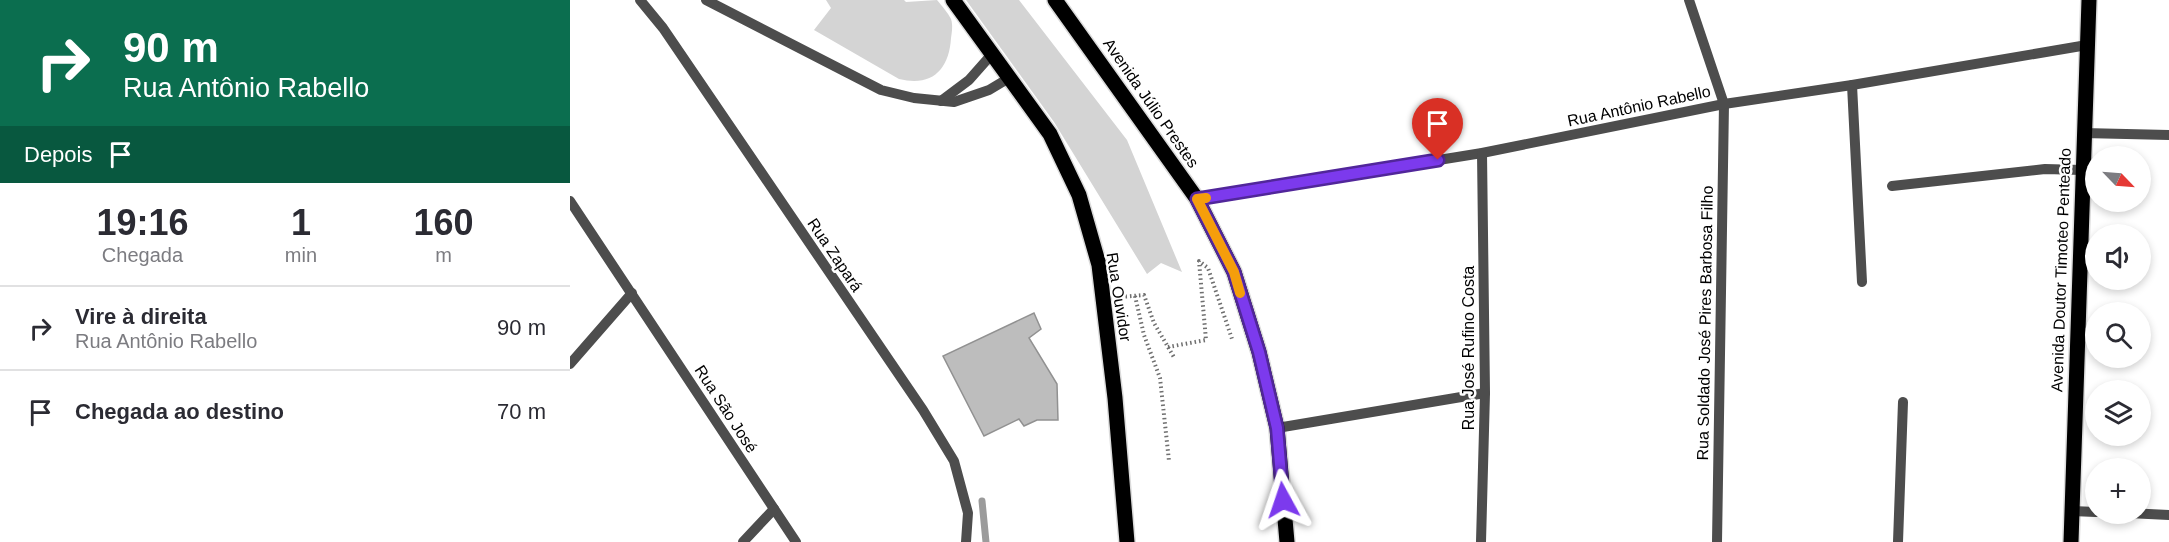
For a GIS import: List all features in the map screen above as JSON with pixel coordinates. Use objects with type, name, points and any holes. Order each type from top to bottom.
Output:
[{"type":"main road","name":"Rua Ouvidor","points":[[953,0],[1050,134],[1079,195],[1099,265],[1115,398],[1127,542]]},
{"type":"main road","name":"Avenida Júlio Prestes","points":[[1055,0],[1197,199],[1234,272],[1259,352],[1277,428],[1287,542]]},
{"type":"main road","name":"Avenida Doutor Timoteo Penteado","points":[[2071,542],[2089,0]]},
{"type":"street","name":"Rua Zapará","points":[[640,0],[663,28],[954,461],[968,513],[966,542]]},
{"type":"street","points":[[706,0],[881,90],[941,102],[954,102],[967,99],[1010,78]]},
{"type":"street","name":"Rua Soldado José Pires Barbosa Filho","points":[[1689,0],[1724,104],[1717,542]]},
{"type":"street","name":"Rua Antônio Rabello","points":[[1197,199],[1482,153],[1724,104],[2087,45]]},
{"type":"street","points":[[941,102],[969,80],[992,54]]},
{"type":"street","points":[[1851,85],[1862,282]]},
{"type":"street","points":[[2084,133],[2169,135]]},
{"type":"street","name":"Rua José Rufino Costa","points":[[1481,542],[1485,393],[1482,153]]},
{"type":"street","points":[[1892,186],[2044,169],[2082,170]]},
{"type":"street","name":"Rua São José","points":[[570,201],[796,542]]},
{"type":"street","points":[[570,364],[632,292]]},
{"type":"street","points":[[1277,428],[1485,393]]},
{"type":"street","points":[[1898,542],[1903,402]]},
{"type":"street","points":[[743,542],[774,509]]},
{"type":"street","points":[[2072,511],[2085,512]]},
{"type":"street","points":[[2151,514],[2169,514]]},
{"type":"path","points":[[1168,347],[1206,340],[1199,261],[1208,268],[1232,339]]},
{"type":"path","points":[[1103,298],[1144,295],[1154,323],[1175,359]]},
{"type":"path","points":[[1135,296],[1144,335],[1160,378],[1169,461]]},
{"type":"shaded area","points":[[826,0],[904,0],[906,2],[937,0],[948,14],[952,24],[947,59],[937,74],[929,78],[911,81],[899,79],[814,30],[831,8]]},
{"type":"shaded area","points":[[966,0],[1019,0],[1127,140],[1182,272],[1161,263],[1147,274],[1054,122]]},
{"type":"building","points":[[1034,313],[1041,329],[1029,338],[1057,384],[1058,420],[1037,420],[1024,426],[1019,419],[984,436],[943,356]]},
{"type":"waterway","points":[[982,501],[986,542]]},
{"type":"slow traffic","points":[[1206,198],[1197,199],[1234,272],[1240,293]]},
{"type":"route","points":[[1283,500],[1277,428],[1259,352],[1234,272],[1197,199],[1438,160]]}]
